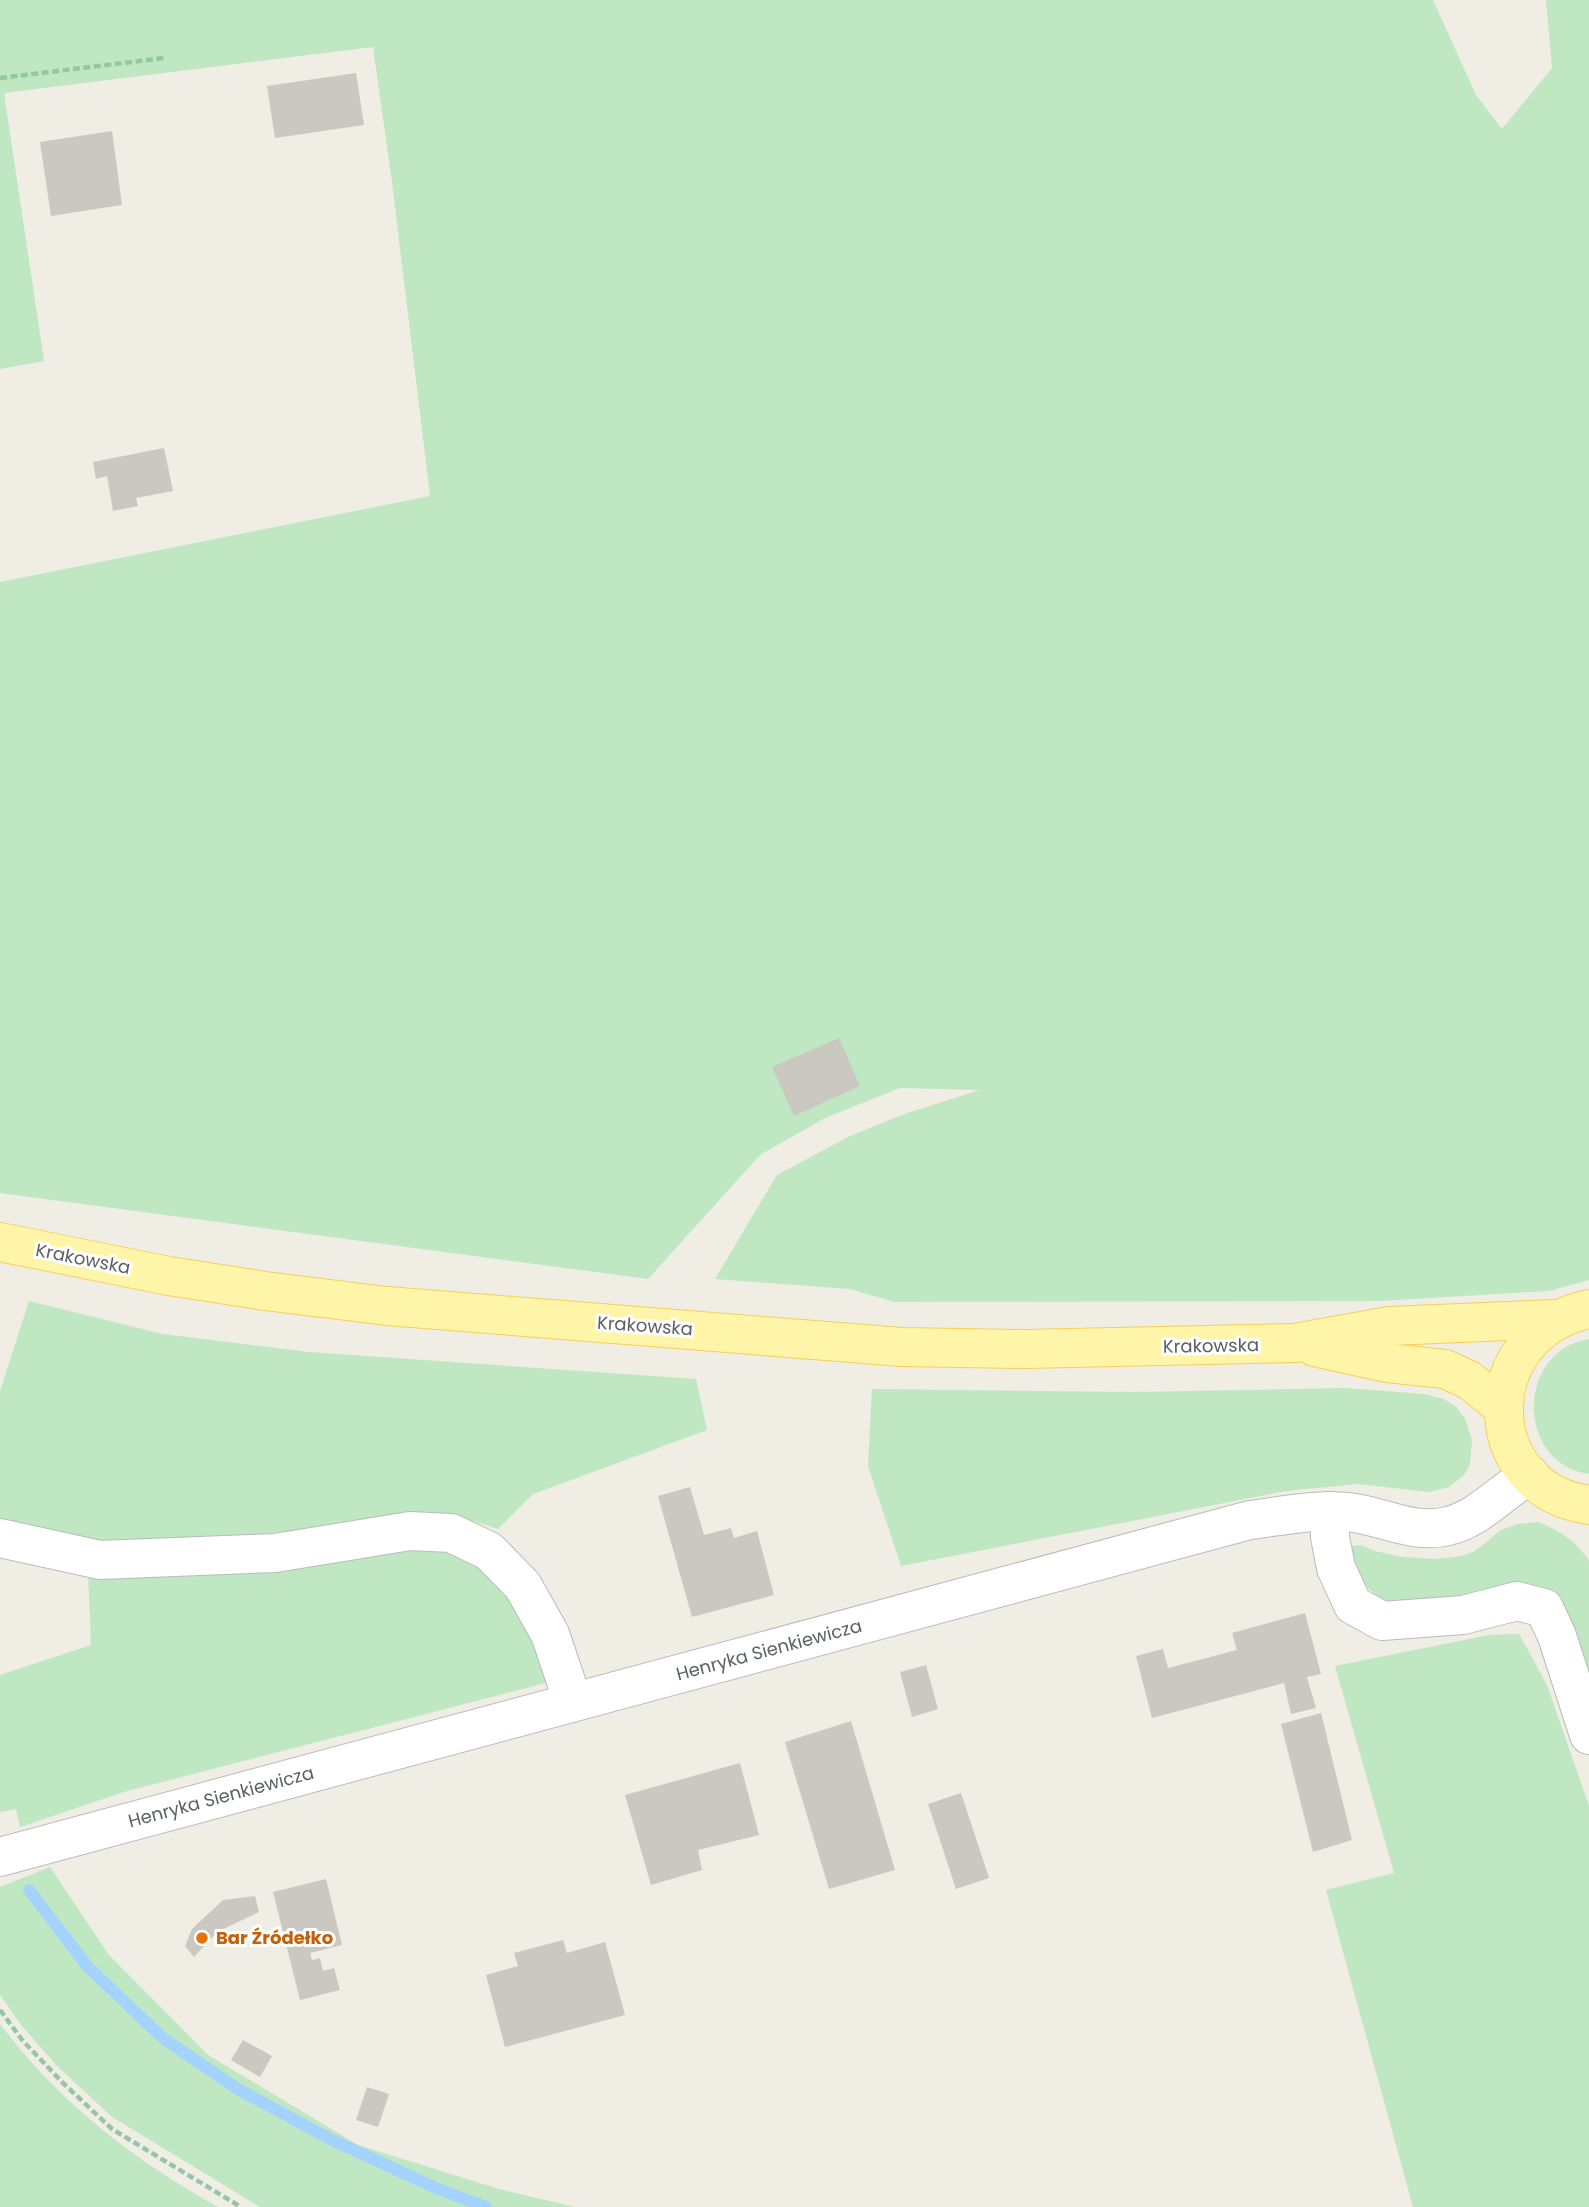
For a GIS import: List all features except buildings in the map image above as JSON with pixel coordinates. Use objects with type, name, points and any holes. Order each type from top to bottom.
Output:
[{"type":"main road","name":"Krakowska","points":[[0,1242],[169,1276],[387,1306],[902,1347],[1025,1349],[1295,1343],[1389,1326],[1573,1314]]},
{"type":"main road","points":[[1573,1314],[1535,1335],[1518,1356],[1505,1390],[1504,1408],[1508,1437],[1530,1475],[1553,1493],[1586,1508]]},
{"type":"main road","name":"Krakowska","points":[[1295,1343],[1387,1363],[1445,1369],[1469,1380],[1504,1408]]},
{"type":"street","name":"Henryka Sienkiewicza","points":[[0,1857],[1250,1520],[1329,1511],[1363,1514],[1414,1528],[1451,1526],[1477,1512],[1530,1475]]},
{"type":"street","points":[[1329,1511],[1330,1537],[1336,1568],[1353,1605],[1382,1622],[1463,1615],[1517,1601],[1544,1608],[1557,1636],[1589,1735]]},
{"type":"street","points":[[0,1538],[100,1560],[275,1553],[410,1531],[451,1533],[489,1551],[523,1586],[550,1634],[573,1702]]},
{"type":"path","points":[[0,78],[164,58]]},
{"type":"path","points":[[0,2010],[23,2041],[112,2129],[241,2207]]},
{"type":"green space","points":[[0,0],[1433,0],[1476,95],[1502,129],[1552,68],[1546,0],[1589,0],[1589,1280],[1549,1291],[1380,1301],[894,1302],[850,1289],[715,1279],[777,1175],[850,1136],[904,1114],[980,1090],[900,1088],[825,1118],[760,1155],[648,1279],[0,1193],[0,582],[430,496],[373,47],[4,93],[44,361],[0,369]]},
{"type":"green space","points":[[29,1301],[162,1334],[309,1352],[696,1379],[707,1430],[533,1494],[498,1529],[473,1521],[434,1516],[185,1542],[88,1541],[0,1520],[0,1391]]},
{"type":"green space","points":[[1589,1339],[1589,1474],[1565,1466],[1548,1450],[1537,1430],[1534,1407],[1537,1384],[1548,1364],[1565,1348]]},
{"type":"green space","points":[[1345,1388],[1424,1394],[1444,1399],[1456,1407],[1465,1419],[1472,1440],[1470,1464],[1464,1475],[1449,1487],[1429,1492],[1358,1484],[1286,1491],[901,1566],[868,1466],[872,1389],[1135,1392]]},
{"type":"green space","points":[[1538,1522],[1566,1537],[1589,1561],[1589,1704],[1564,1623],[1389,1603],[1371,1591],[1361,1580],[1349,1546],[1361,1545],[1403,1557],[1435,1559],[1462,1556],[1475,1551],[1501,1530],[1518,1524]]},
{"type":"green space","points":[[452,1547],[505,1580],[550,1682],[127,1791],[20,1827],[16,1809],[0,1812],[0,1675],[91,1645],[88,1573],[345,1552]]},
{"type":"green space","points":[[1519,1634],[1547,1685],[1589,1806],[1589,2207],[1413,2207],[1326,1890],[1394,1873],[1335,1666],[1489,1635]]},
{"type":"green space","points":[[50,1867],[109,1955],[208,2055],[358,2145],[499,2189],[575,2207],[260,2207],[112,2117],[57,2066],[21,2025],[0,1995],[0,1887]]},
{"type":"green space","points":[[0,2024],[48,2080],[99,2127],[156,2169],[218,2207],[0,2207]]},
{"type":"waterway","points":[[29,1890],[88,1967],[163,2038],[236,2088],[332,2140],[436,2188],[486,2207]]},
{"type":"place","name":"Bar Źródełko","points":[[202,1938]]}]
